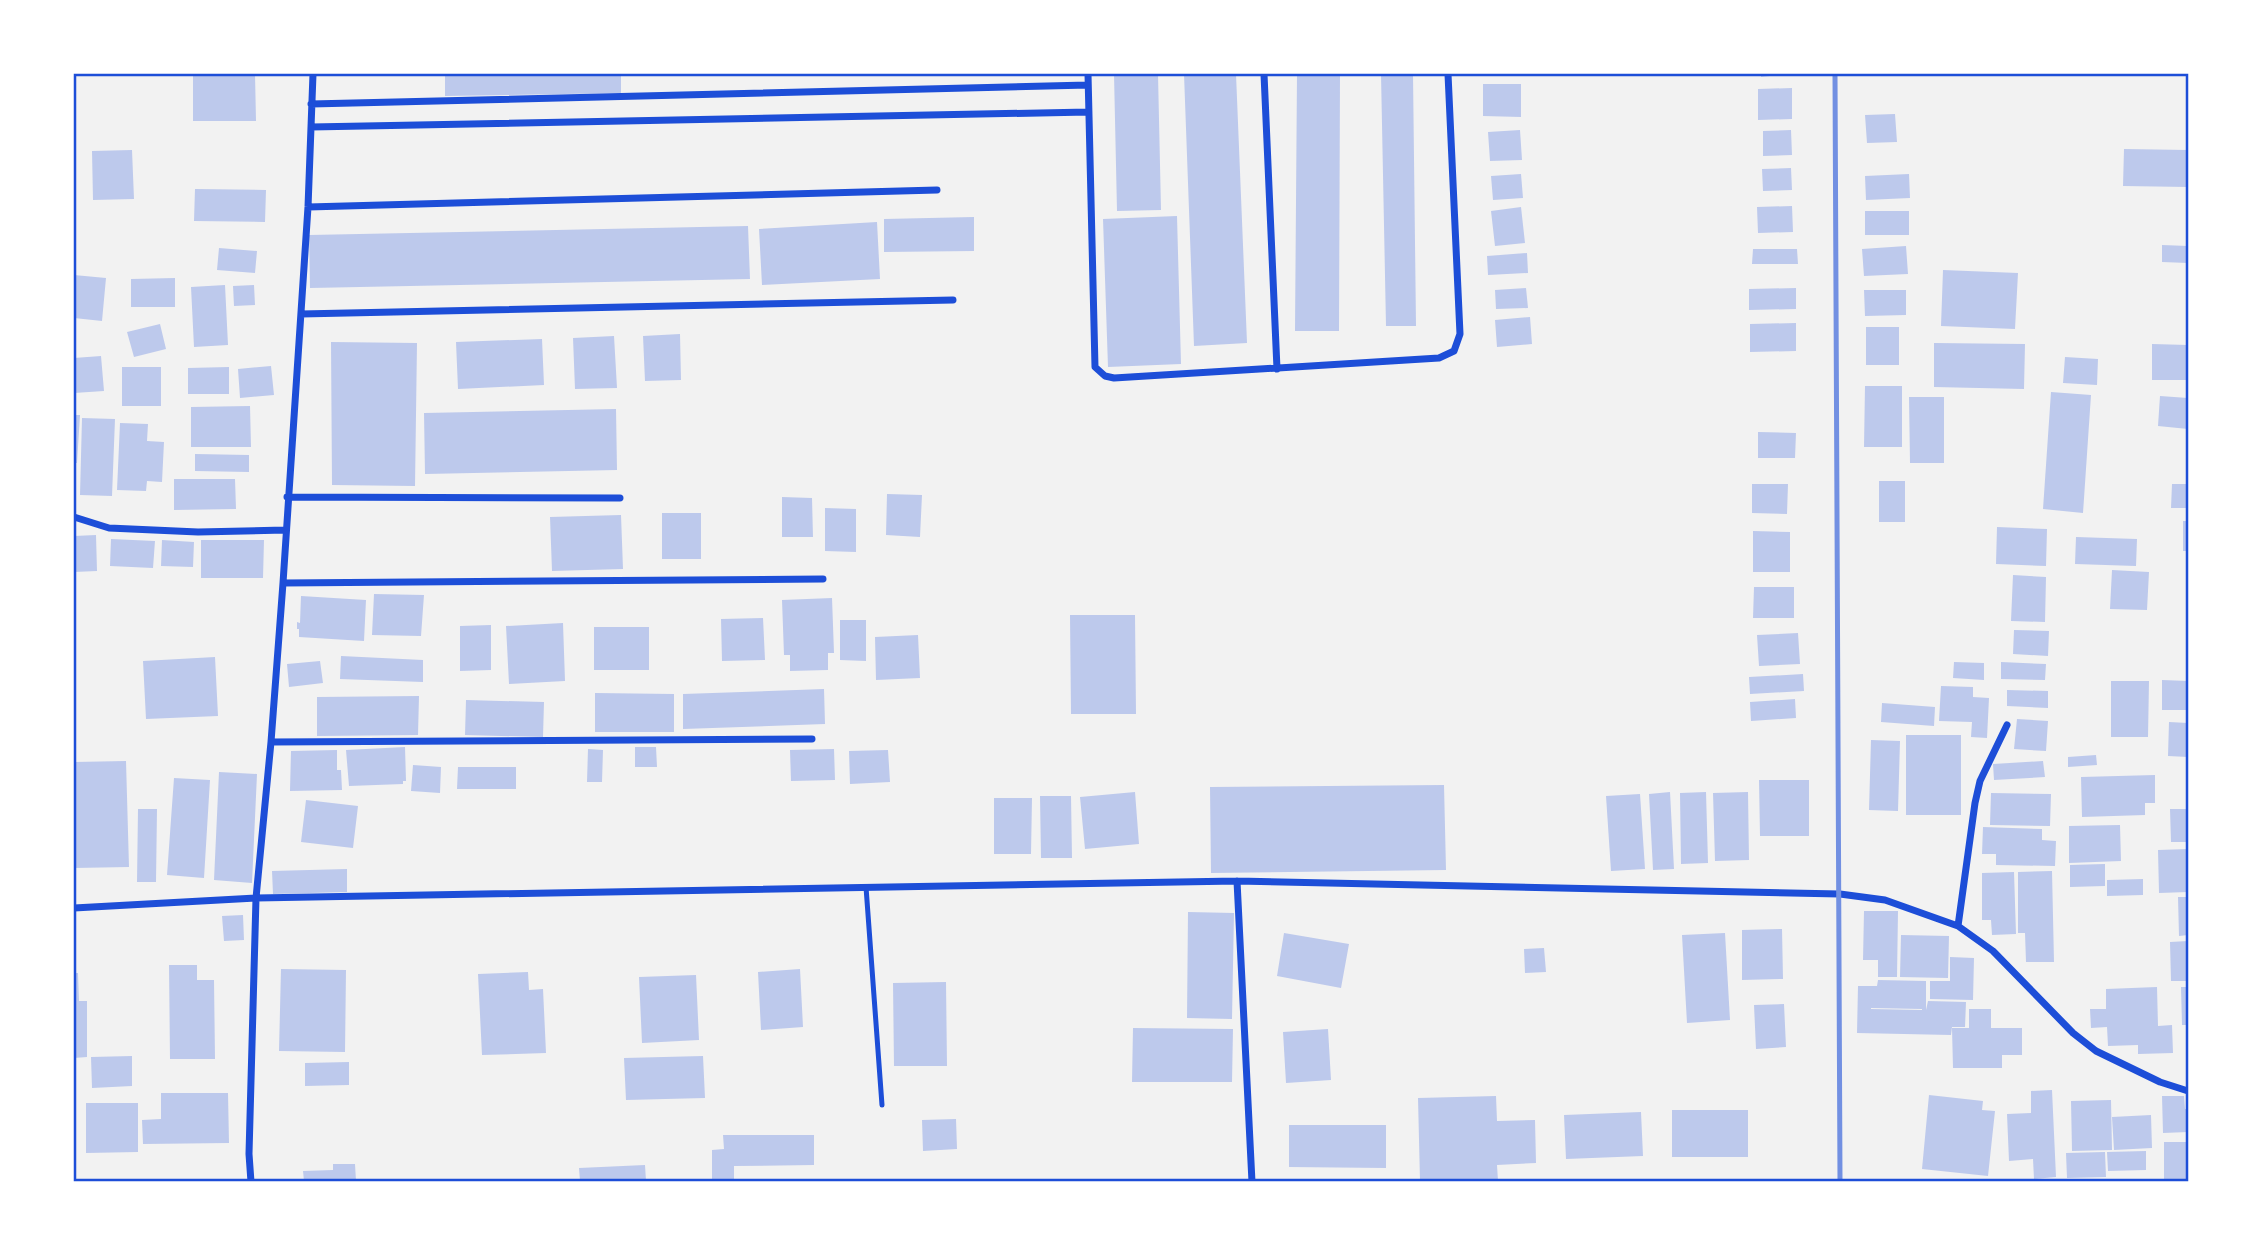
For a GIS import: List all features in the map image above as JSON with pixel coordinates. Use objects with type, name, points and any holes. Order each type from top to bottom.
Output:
[{"type":"street","points":[[251,1181],[249,1154],[256,898],[283,583],[308,207],[313,74]]},
{"type":"street","points":[[1088,74],[1095,367],[1105,376],[1114,379],[1439,358],[1454,351],[1460,334],[1448,74]]},
{"type":"street","points":[[1264,74],[1277,369]]},
{"type":"street","points":[[311,104],[1088,85]]},
{"type":"street","points":[[311,127],[1088,112]]},
{"type":"street","points":[[308,207],[937,190]]},
{"type":"street","points":[[301,313],[953,300]]},
{"type":"street","points":[[287,497],[620,498]]},
{"type":"street","points":[[74,517],[108,528],[198,532],[285,530]]},
{"type":"street","points":[[283,583],[823,579]]},
{"type":"street","points":[[1958,926],[1978,792],[2007,725]]},
{"type":"street","points":[[271,742],[812,739]]},
{"type":"street","points":[[1237,881],[1252,1181]]},
{"type":"street","points":[[74,908],[256,898],[1237,881],[1840,894],[1885,901],[1958,926],[1993,951],[2073,1033],[2096,1051],[2160,1082],[2189,1091]]},
{"type":"lane","points":[[866,887],[881,1105]]},
{"type":"building","points":[[193,74],[255,74],[256,121],[193,121]]},
{"type":"building","points":[[445,74],[621,74],[621,93],[445,96]]},
{"type":"building","points":[[1114,74],[1158,74],[1161,210],[1117,211]]},
{"type":"building","points":[[1184,74],[1236,74],[1247,343],[1194,346]]},
{"type":"building","points":[[1297,74],[1340,74],[1339,331],[1295,331]]},
{"type":"building","points":[[1381,74],[1413,74],[1416,326],[1386,326]]},
{"type":"building","points":[[1761,74],[1778,74],[1778,75],[1761,77]]},
{"type":"building","points":[[1483,84],[1521,84],[1521,117],[1483,116]]},
{"type":"building","points":[[1792,88],[1792,119],[1758,120],[1758,89]]},
{"type":"building","points":[[1895,114],[1897,142],[1867,143],[1865,115]]},
{"type":"building","points":[[1520,130],[1522,160],[1490,161],[1488,132]]},
{"type":"building","points":[[1791,130],[1792,155],[1763,156],[1763,131]]},
{"type":"building","points":[[2124,149],[2188,150],[2188,187],[2123,186]]},
{"type":"building","points":[[132,150],[134,199],[93,200],[92,151]]},
{"type":"building","points":[[1791,168],[1792,190],[1763,191],[1762,169]]},
{"type":"building","points":[[1521,174],[1523,198],[1493,200],[1491,176]]},
{"type":"building","points":[[1909,174],[1910,198],[1866,200],[1865,176]]},
{"type":"building","points":[[195,189],[266,190],[265,222],[194,221]]},
{"type":"building","points":[[1792,206],[1793,232],[1758,233],[1757,207]]},
{"type":"building","points":[[1521,207],[1525,243],[1495,246],[1491,211]]},
{"type":"building","points":[[1865,211],[1909,211],[1909,235],[1865,235]]},
{"type":"building","points":[[1177,216],[1181,364],[1108,367],[1103,219]]},
{"type":"building","points":[[974,217],[974,251],[884,252],[884,219]]},
{"type":"building","points":[[877,222],[880,279],[762,285],[759,229]]},
{"type":"building","points":[[748,226],[750,279],[310,288],[309,235]]},
{"type":"building","points":[[2162,245],[2188,246],[2188,263],[2162,262]]},
{"type":"building","points":[[1906,246],[1908,274],[1864,276],[1862,249]]},
{"type":"building","points":[[219,248],[257,251],[255,273],[217,270]]},
{"type":"building","points":[[1753,249],[1797,249],[1798,264],[1752,264]]},
{"type":"building","points":[[1527,253],[1528,273],[1488,275],[1487,256]]},
{"type":"building","points":[[1943,270],[2018,273],[2015,329],[1941,326]]},
{"type":"building","points":[[74,275],[106,278],[102,321],[74,318]]},
{"type":"building","points":[[175,278],[175,307],[131,307],[131,279]]},
{"type":"building","points":[[225,285],[228,345],[194,347],[191,287]]},
{"type":"building","points":[[254,285],[255,305],[234,306],[233,286]]},
{"type":"building","points":[[1526,288],[1528,308],[1496,309],[1495,290]]},
{"type":"building","points":[[1796,288],[1796,309],[1749,310],[1749,289]]},
{"type":"building","points":[[1864,290],[1906,290],[1906,315],[1865,316]]},
{"type":"building","points":[[1530,317],[1532,344],[1497,347],[1495,320]]},
{"type":"building","points":[[1796,323],[1796,351],[1750,352],[1750,324]]},
{"type":"building","points":[[160,324],[166,349],[134,357],[127,332]]},
{"type":"building","points":[[1866,327],[1899,327],[1899,365],[1866,365]]},
{"type":"building","points":[[680,334],[681,380],[645,381],[643,336]]},
{"type":"building","points":[[614,336],[617,388],[575,389],[573,338]]},
{"type":"building","points":[[542,339],[544,385],[458,389],[456,342]]},
{"type":"building","points":[[331,342],[417,343],[415,486],[332,485]]},
{"type":"building","points":[[1934,343],[2025,344],[2024,389],[1934,387]]},
{"type":"building","points":[[2152,344],[2188,345],[2188,380],[2152,380]]},
{"type":"building","points":[[101,356],[104,391],[74,393],[74,358]]},
{"type":"building","points":[[2065,357],[2098,359],[2097,385],[2063,383]]},
{"type":"building","points":[[271,366],[274,395],[240,398],[238,369]]},
{"type":"building","points":[[122,367],[161,367],[161,406],[122,406]]},
{"type":"building","points":[[229,367],[229,394],[188,394],[188,368]]},
{"type":"building","points":[[1865,386],[1902,386],[1902,447],[1864,447]]},
{"type":"building","points":[[2051,392],[2091,395],[2083,513],[2043,509]]},
{"type":"building","points":[[2160,396],[2188,398],[2188,429],[2158,426]]},
{"type":"building","points":[[1909,397],[1944,397],[1944,463],[1910,463]]},
{"type":"building","points":[[250,406],[251,447],[191,447],[191,407]]},
{"type":"building","points":[[616,409],[617,470],[425,474],[424,413]]},
{"type":"building","points":[[74,415],[80,415],[77,463],[74,463]]},
{"type":"building","points":[[82,418],[115,419],[112,496],[80,495]]},
{"type":"building","points":[[120,423],[148,424],[147,441],[164,442],[162,482],[147,481],[146,491],[117,490]]},
{"type":"building","points":[[1758,432],[1796,433],[1795,458],[1758,458]]},
{"type":"building","points":[[195,454],[249,455],[249,472],[195,471]]},
{"type":"building","points":[[174,479],[235,479],[236,509],[174,510]]},
{"type":"building","points":[[1879,481],[1905,481],[1905,522],[1879,522]]},
{"type":"building","points":[[1752,484],[1788,484],[1787,514],[1752,513]]},
{"type":"building","points":[[2172,484],[2188,484],[2188,508],[2171,508]]},
{"type":"building","points":[[887,494],[922,495],[920,537],[886,535]]},
{"type":"building","points":[[782,497],[812,498],[813,537],[782,537]]},
{"type":"building","points":[[825,508],[856,509],[856,552],[825,551]]},
{"type":"building","points":[[662,513],[701,513],[701,559],[662,559]]},
{"type":"building","points":[[621,515],[623,569],[552,571],[550,517]]},
{"type":"building","points":[[2183,521],[2188,521],[2188,551],[2183,551]]},
{"type":"building","points":[[1997,527],[2047,529],[2046,566],[1996,564]]},
{"type":"building","points":[[1753,531],[1790,532],[1790,572],[1753,572]]},
{"type":"building","points":[[96,535],[97,571],[74,572],[74,536]]},
{"type":"building","points":[[2076,537],[2137,539],[2136,566],[2075,564]]},
{"type":"building","points":[[111,539],[155,541],[153,568],[110,566]]},
{"type":"building","points":[[162,540],[194,542],[193,567],[161,566]]},
{"type":"building","points":[[201,540],[264,540],[263,578],[201,578]]},
{"type":"building","points":[[2112,570],[2149,572],[2147,610],[2110,609]]},
{"type":"building","points":[[2013,575],[2046,577],[2045,622],[2011,621]]},
{"type":"building","points":[[1754,587],[1794,587],[1794,618],[1753,618]]},
{"type":"building","points":[[374,594],[424,595],[421,636],[372,635]]},
{"type":"building","points":[[301,596],[366,600],[364,641],[299,637],[297,622],[300,623]]},
{"type":"building","points":[[832,598],[834,653],[828,653],[828,670],[790,671],[790,655],[784,655],[782,600]]},
{"type":"building","points":[[1070,615],[1135,615],[1136,714],[1071,714]]},
{"type":"building","points":[[763,618],[765,660],[722,661],[721,619]]},
{"type":"building","points":[[840,620],[866,620],[866,661],[840,660]]},
{"type":"building","points":[[563,623],[565,681],[509,684],[506,626]]},
{"type":"building","points":[[491,625],[491,670],[460,671],[460,626]]},
{"type":"building","points":[[594,627],[649,627],[649,670],[594,670]]},
{"type":"building","points":[[2014,630],[2049,631],[2048,656],[2013,654]]},
{"type":"building","points":[[1798,633],[1800,664],[1759,666],[1757,635]]},
{"type":"building","points":[[918,635],[920,678],[876,680],[875,637]]},
{"type":"building","points":[[341,656],[423,660],[423,682],[340,679]]},
{"type":"building","points":[[215,657],[218,716],[146,719],[143,661]]},
{"type":"building","points":[[320,661],[323,683],[289,687],[287,664]]},
{"type":"building","points":[[1954,662],[1984,663],[1984,680],[1953,678]]},
{"type":"building","points":[[2001,662],[2046,664],[2045,680],[2001,679]]},
{"type":"building","points":[[1803,674],[1804,691],[1750,694],[1749,677]]},
{"type":"building","points":[[2162,680],[2188,681],[2188,710],[2162,710]]},
{"type":"building","points":[[2111,681],[2149,681],[2148,737],[2111,737]]},
{"type":"building","points":[[1941,686],[1973,687],[1973,697],[1989,698],[1987,738],[1971,737],[1972,722],[1939,721]]},
{"type":"building","points":[[824,689],[825,724],[683,729],[683,694]]},
{"type":"building","points":[[2007,690],[2048,691],[2048,708],[2007,706]]},
{"type":"building","points":[[595,693],[674,694],[674,732],[595,732]]},
{"type":"building","points":[[419,696],[418,735],[317,736],[317,697]]},
{"type":"building","points":[[1795,699],[1796,718],[1751,721],[1750,702]]},
{"type":"building","points":[[466,700],[544,702],[543,737],[465,735]]},
{"type":"building","points":[[1882,703],[1935,707],[1934,726],[1881,722]]},
{"type":"building","points":[[2017,719],[2048,721],[2046,751],[2014,749]]},
{"type":"building","points":[[2169,722],[2188,723],[2188,757],[2168,756]]},
{"type":"building","points":[[1906,735],[1961,735],[1961,815],[1906,815]]},
{"type":"building","points":[[1871,740],[1900,741],[1898,811],[1869,810]]},
{"type":"building","points":[[405,747],[406,781],[403,781],[403,784],[349,786],[346,750]]},
{"type":"building","points":[[635,747],[656,747],[657,767],[635,767]]},
{"type":"building","points":[[588,749],[603,750],[602,782],[587,782]]},
{"type":"building","points":[[834,749],[835,780],[791,781],[790,750]]},
{"type":"building","points":[[337,750],[337,770],[341,770],[342,790],[290,791],[291,751]]},
{"type":"building","points":[[888,750],[890,782],[850,784],[849,751]]},
{"type":"building","points":[[2096,755],[2097,765],[2068,767],[2068,757]]},
{"type":"building","points":[[126,761],[129,867],[74,868],[74,762]]},
{"type":"building","points":[[2043,761],[2045,777],[1994,780],[1993,764]]},
{"type":"building","points":[[413,765],[441,767],[440,793],[411,791]]},
{"type":"building","points":[[458,767],[516,767],[516,789],[457,789]]},
{"type":"building","points":[[219,772],[257,774],[252,883],[214,880]]},
{"type":"building","points":[[2155,775],[2155,803],[2145,803],[2145,815],[2082,817],[2081,777]]},
{"type":"building","points":[[174,778],[210,780],[204,878],[167,875]]},
{"type":"building","points":[[1759,780],[1809,780],[1809,836],[1760,836]]},
{"type":"building","points":[[1444,785],[1446,870],[1211,873],[1210,787]]},
{"type":"building","points":[[1135,792],[1139,844],[1085,849],[1080,797]]},
{"type":"building","points":[[1670,792],[1674,869],[1653,870],[1649,794]]},
{"type":"building","points":[[1706,792],[1708,863],[1681,864],[1680,793]]},
{"type":"building","points":[[1748,792],[1749,860],[1715,861],[1713,793]]},
{"type":"building","points":[[1991,793],[2051,794],[2050,826],[1990,825]]},
{"type":"building","points":[[1640,794],[1645,869],[1611,871],[1606,796]]},
{"type":"building","points":[[1040,796],[1071,796],[1072,858],[1041,858]]},
{"type":"building","points":[[994,798],[1032,798],[1031,854],[994,854]]},
{"type":"building","points":[[306,800],[358,806],[353,848],[301,842]]},
{"type":"building","points":[[138,809],[157,809],[156,882],[137,882]]},
{"type":"building","points":[[2170,809],[2188,809],[2188,842],[2171,842]]},
{"type":"building","points":[[2120,825],[2121,861],[2069,863],[2069,826]]},
{"type":"building","points":[[1983,827],[2042,829],[2042,840],[2056,841],[2055,866],[1996,865],[1996,854],[1982,854]]},
{"type":"building","points":[[2188,849],[2188,892],[2159,893],[2158,850]]},
{"type":"building","points":[[2105,864],[2105,886],[2070,887],[2070,865]]},
{"type":"building","points":[[347,869],[347,892],[273,894],[272,871]]},
{"type":"building","points":[[2052,871],[2054,962],[2026,962],[2025,933],[2018,933],[2018,872]]},
{"type":"building","points":[[2014,872],[2016,934],[1992,935],[1991,920],[1982,920],[1982,873]]},
{"type":"building","points":[[2143,879],[2143,895],[2107,896],[2107,880]]},
{"type":"building","points":[[2178,897],[2188,897],[2188,935],[2179,936]]},
{"type":"building","points":[[1864,911],[1898,911],[1897,977],[1878,977],[1878,960],[1863,960]]},
{"type":"building","points":[[1188,912],[1234,913],[1232,1019],[1187,1018]]},
{"type":"building","points":[[243,915],[244,940],[224,941],[222,916]]},
{"type":"building","points":[[1782,929],[1783,979],[1742,980],[1742,930]]},
{"type":"building","points":[[1284,933],[1349,944],[1341,988],[1277,976]]},
{"type":"building","points":[[1725,933],[1730,1020],[1687,1023],[1682,935]]},
{"type":"building","points":[[1901,935],[1949,936],[1948,978],[1900,977]]},
{"type":"building","points":[[2188,941],[2188,981],[2171,981],[2170,942]]},
{"type":"building","points":[[1544,948],[1546,972],[1525,973],[1524,949]]},
{"type":"building","points":[[1950,957],[1974,958],[1973,1000],[1930,999],[1930,981],[1950,981]]},
{"type":"building","points":[[169,965],[197,965],[197,980],[214,980],[215,1059],[170,1059]]},
{"type":"building","points":[[281,969],[346,970],[345,1052],[279,1051]]},
{"type":"building","points":[[800,969],[803,1027],[761,1030],[758,972]]},
{"type":"building","points":[[528,972],[529,990],[543,989],[546,1053],[482,1055],[478,974]]},
{"type":"building","points":[[74,973],[78,973],[79,1001],[87,1001],[87,1057],[74,1058]]},
{"type":"building","points":[[696,975],[699,1040],[642,1043],[639,977]]},
{"type":"building","points":[[1878,980],[1926,981],[1926,1010],[1928,1001],[1966,1002],[1965,1027],[1952,1027],[1951,1035],[1857,1033],[1858,986],[1877,986]],"holes":[[[1871,1008],[1922,1009],[1922,1010]]]},
{"type":"building","points":[[946,982],[947,1066],[894,1066],[893,983]]},
{"type":"building","points":[[2157,987],[2158,1026],[2172,1025],[2173,1053],[2138,1054],[2138,1045],[2108,1046],[2107,1027],[2091,1028],[2090,1009],[2106,1009],[2106,989]]},
{"type":"building","points":[[2181,987],[2188,987],[2188,1025],[2182,1025]]},
{"type":"building","points":[[1784,1004],[1786,1047],[1756,1049],[1754,1005]]},
{"type":"building","points":[[1969,1009],[1991,1009],[1991,1028],[2022,1028],[2022,1055],[2002,1055],[2002,1068],[1953,1068],[1952,1028],[1969,1028]]},
{"type":"building","points":[[1133,1028],[1233,1029],[1232,1082],[1132,1082]]},
{"type":"building","points":[[1328,1029],[1331,1080],[1286,1083],[1283,1032]]},
{"type":"building","points":[[132,1056],[132,1086],[92,1088],[91,1057]]},
{"type":"building","points":[[703,1056],[705,1098],[626,1100],[624,1058]]},
{"type":"building","points":[[349,1062],[349,1085],[305,1086],[305,1063]]},
{"type":"building","points":[[2052,1090],[2056,1177],[2034,1179],[2033,1159],[2009,1161],[2007,1114],[2031,1113],[2031,1091]]},
{"type":"building","points":[[161,1093],[228,1093],[229,1143],[143,1144],[142,1120],[161,1119]]},
{"type":"building","points":[[1929,1095],[1983,1101],[1982,1110],[1995,1111],[1988,1176],[1922,1169]]},
{"type":"building","points":[[1496,1096],[1497,1121],[1535,1120],[1536,1163],[1497,1165],[1498,1181],[1420,1181],[1418,1098]]},
{"type":"building","points":[[2162,1096],[2184,1096],[2185,1109],[2188,1109],[2188,1132],[2163,1133]]},
{"type":"building","points":[[2111,1100],[2112,1150],[2072,1151],[2071,1101]]},
{"type":"building","points":[[86,1103],[138,1103],[138,1152],[86,1153]]},
{"type":"building","points":[[1672,1110],[1748,1110],[1748,1157],[1672,1157]]},
{"type":"building","points":[[1641,1112],[1643,1156],[1566,1159],[1564,1115]]},
{"type":"building","points":[[2151,1115],[2152,1148],[2114,1150],[2112,1117]]},
{"type":"building","points":[[956,1119],[957,1149],[923,1151],[922,1120]]},
{"type":"building","points":[[1289,1125],[1386,1125],[1386,1168],[1289,1167]]},
{"type":"building","points":[[723,1135],[814,1135],[814,1165],[734,1166],[734,1181],[712,1181],[712,1150],[724,1149]]},
{"type":"building","points":[[2164,1142],[2188,1142],[2188,1180],[2164,1180]]},
{"type":"building","points":[[2146,1151],[2146,1170],[2108,1171],[2107,1152]]},
{"type":"building","points":[[2105,1152],[2106,1177],[2067,1178],[2066,1153]]},
{"type":"building","points":[[333,1164],[355,1164],[356,1181],[304,1181],[303,1171],[333,1170]]},
{"type":"building","points":[[645,1165],[646,1181],[580,1181],[579,1168]]},
{"type":"railway","points":[[1835,74],[1840,1182]]}]
